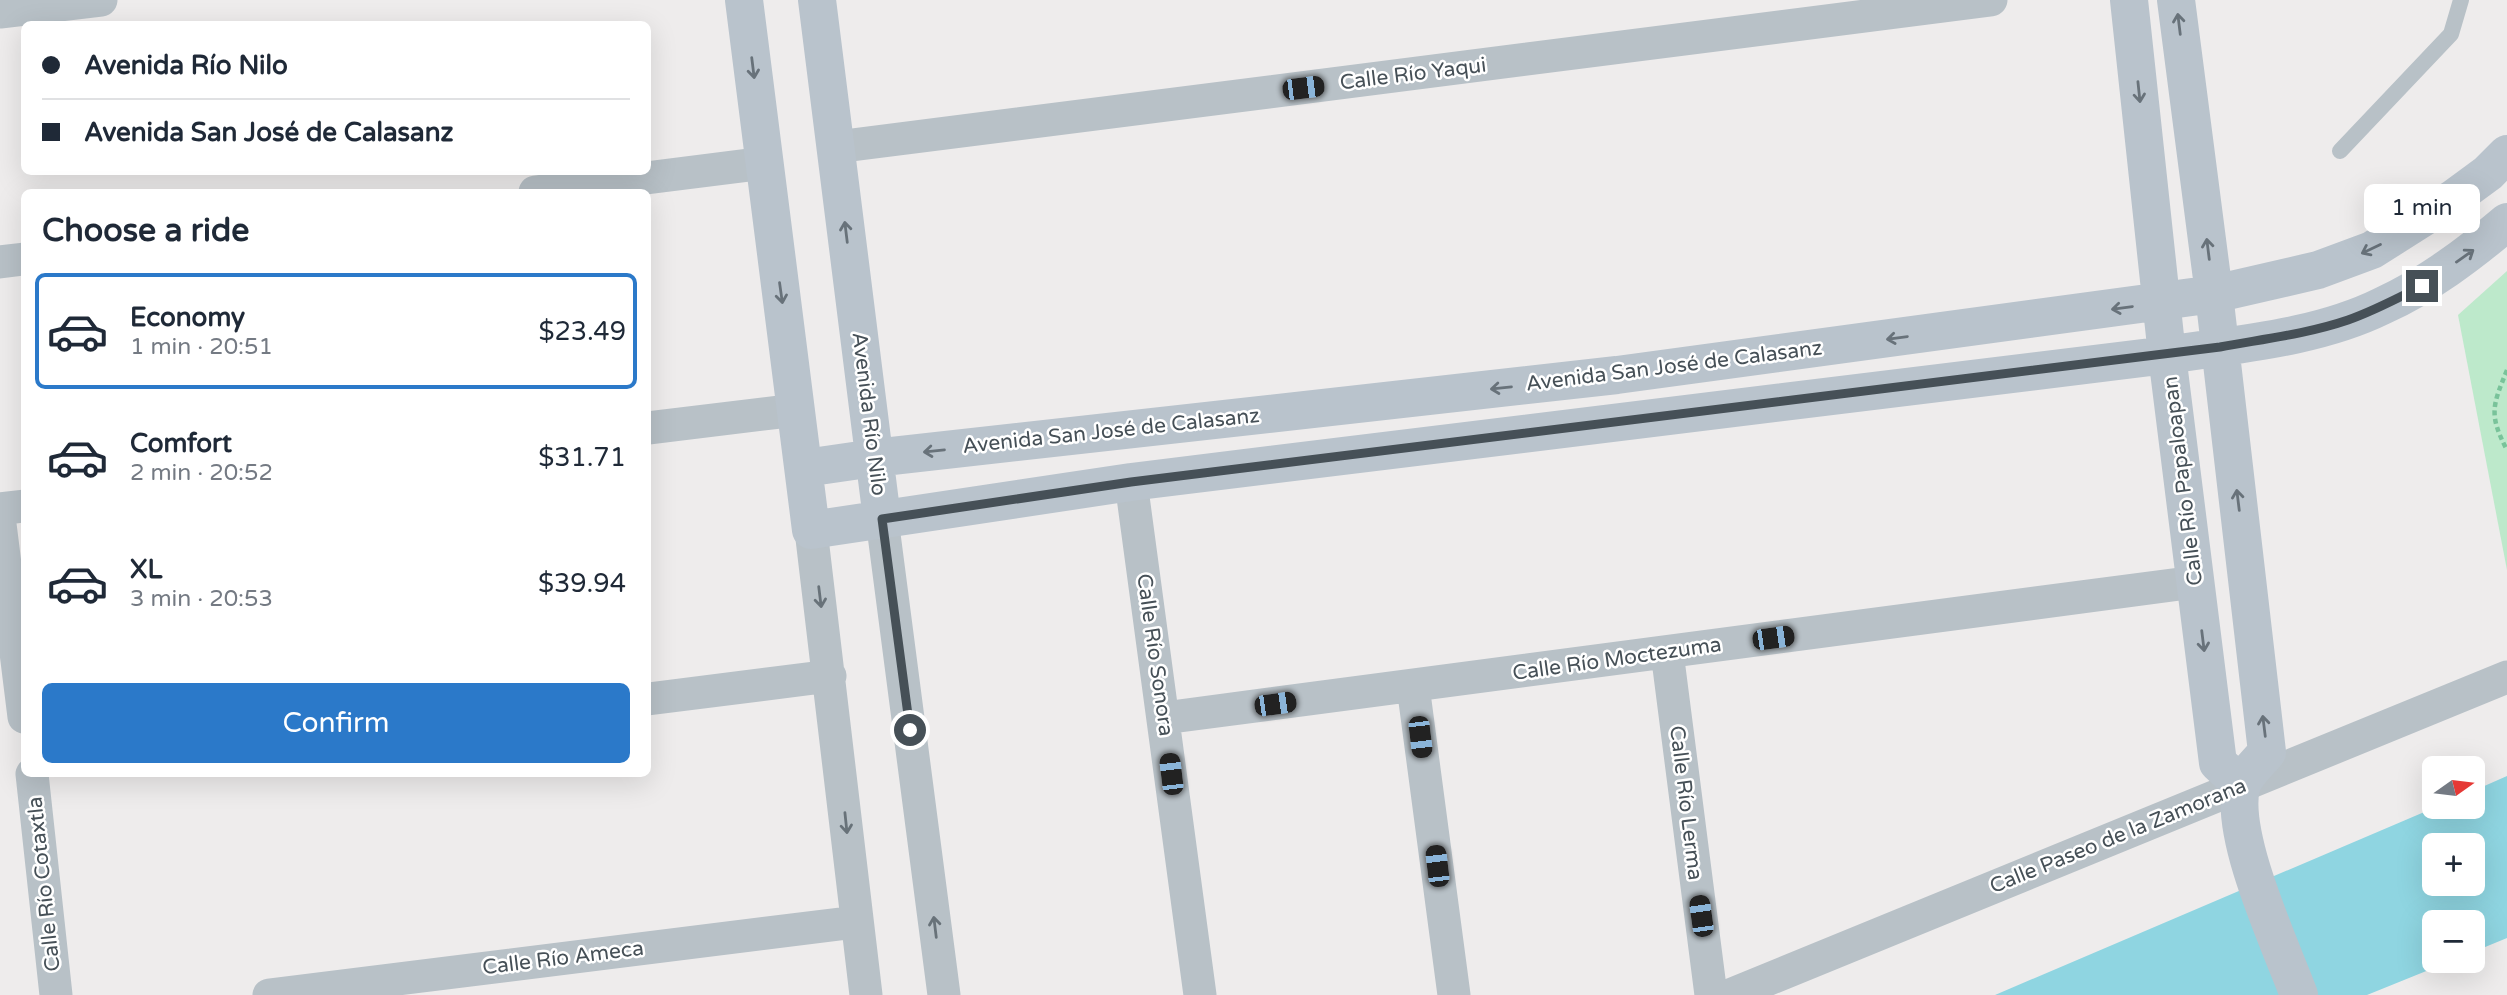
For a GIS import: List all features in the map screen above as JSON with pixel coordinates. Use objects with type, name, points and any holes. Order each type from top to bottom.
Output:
[{"type":"street","points":[[0,12],[101,0]]},
{"type":"street","points":[[744,0],[805,468],[866,995]]},
{"type":"street","name":"Avenida Río Nilo","points":[[817,0],[944,995]]},
{"type":"street","name":"Calle Río Yaqui","points":[[836,147],[1991,0]]},
{"type":"street","name":"Calle Río Papaloapan","points":[[2129,0],[2168,355],[2218,763],[2242,785]]},
{"type":"street","points":[[2176,0],[2214,294],[2267,752],[2242,785],[2241,831],[2254,877],[2300,995]]},
{"type":"street","name":"Avenida San José de Calasanz","points":[[805,468],[1617,375],[2214,294],[2318,270],[2372,250],[2454,198],[2488,173],[2507,154]]},
{"type":"street","points":[[559,189],[764,163]]},
{"type":"street","points":[[811,530],[1131,482],[2168,355],[2293,334],[2346,321],[2381,307],[2432,279],[2472,252],[2507,222]]},
{"type":"street","points":[[0,262],[21,259]]},
{"type":"street","points":[[651,428],[797,410]]},
{"type":"street","name":"Calle Río Sonora","points":[[1131,482],[1200,995]]},
{"type":"street","points":[[0,509],[21,506]]},
{"type":"street","points":[[0,524],[21,693]]},
{"type":"street","name":"Calle Río Moctezuma","points":[[1164,718],[2195,582]]},
{"type":"street","name":"Calle Río Lerma","points":[[1667,652],[1711,995]]},
{"type":"street","points":[[651,699],[830,676]]},
{"type":"street","name":"Calle Paseo de la Zamorana","points":[[1730,995],[2507,677]]},
{"type":"street","points":[[1413,686],[1454,995]]},
{"type":"street","name":"Calle Río Cotaxtla","points":[[38,777],[56,995]]},
{"type":"street","name":"Calle Río Ameca","points":[[270,995],[856,922]]},
{"type":"lane","points":[[2340,151],[2451,34],[2461,0]]},
{"type":"path","points":[[2507,370],[2493,405],[2498,432],[2507,450]]},
{"type":"green space","points":[[2507,271],[2507,570],[2458,315]]},
{"type":"water","points":[[2507,776],[2507,938],[2485,947],[2485,910],[2422,910],[2422,973],[2367,995],[1995,995],[2422,813],[2422,819],[2485,819],[2485,786]]},
{"type":"route","points":[[910,730],[882,519],[1131,482],[2168,355],[2293,334],[2346,321],[2422,286]]}]
